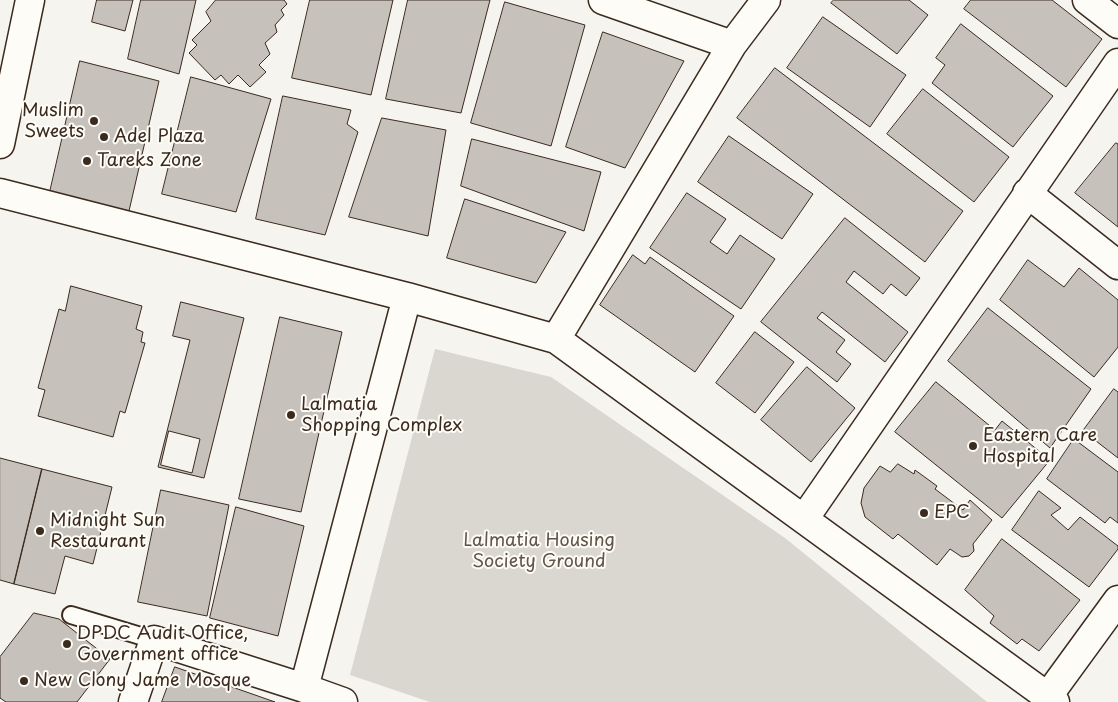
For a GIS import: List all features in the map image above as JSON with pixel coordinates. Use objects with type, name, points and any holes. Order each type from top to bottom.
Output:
[{"type":"main road","points":[[0,144],[30,0]]},
{"type":"main road","points":[[603,0],[732,44]]},
{"type":"main road","points":[[556,339],[732,44],[766,0]]},
{"type":"main road","points":[[1087,0],[1118,24]]},
{"type":"main road","points":[[804,519],[1118,63]]},
{"type":"main road","points":[[0,193],[406,298],[556,339],[1051,699],[1118,600]]},
{"type":"main road","points":[[1027,194],[1118,265]]},
{"type":"main road","points":[[304,688],[406,298]]},
{"type":"main road","points":[[133,702],[154,640],[342,702]]},
{"type":"lane","points":[[72,615],[154,640]]},
{"type":"green space","name":"Lalmatia Housing Society Ground","points":[[435,349],[551,377],[785,538],[987,702],[430,702],[350,675]]},
{"type":"building","points":[[97,0],[133,0],[125,31],[92,22]]},
{"type":"building","points":[[141,0],[196,0],[179,74],[128,59]]},
{"type":"building","points":[[216,0],[284,0],[287,4],[281,10],[284,15],[275,25],[277,32],[265,43],[270,54],[259,65],[266,72],[250,87],[238,75],[229,84],[221,75],[215,80],[189,53],[197,45],[192,40],[211,21],[206,12]]},
{"type":"building","points":[[310,0],[393,0],[371,95],[292,78]]},
{"type":"building","points":[[408,0],[490,0],[461,113],[386,99]]},
{"type":"building","points":[[834,0],[909,0],[928,15],[897,54],[831,3]]},
{"type":"building","points":[[971,0],[1052,0],[1102,39],[1066,87],[964,9]]},
{"type":"building","points":[[505,2],[585,25],[551,146],[471,123]]},
{"type":"building","points":[[823,17],[906,75],[870,127],[787,68]]},
{"type":"building","points":[[961,24],[1053,96],[1013,147],[932,83],[945,65],[936,58]]},
{"type":"building","points":[[603,32],[684,61],[625,168],[566,147]]},
{"type":"building","name":"Adel Plaza","points":[[80,61],[159,81],[129,211],[50,192]]},
{"type":"building","points":[[775,68],[963,211],[925,262],[737,118]]},
{"type":"building","points":[[191,77],[271,99],[236,212],[162,194]]},
{"type":"building","points":[[923,89],[1009,157],[974,202],[887,134]]},
{"type":"building","points":[[283,96],[351,110],[347,124],[358,132],[325,235],[256,219]]},
{"type":"building","points":[[382,118],[446,130],[428,236],[349,217]]},
{"type":"building","points":[[729,136],[813,194],[782,239],[698,182]]},
{"type":"building","points":[[472,139],[601,172],[584,231],[461,186]]},
{"type":"building","points":[[1116,143],[1118,144],[1118,227],[1075,193]]},
{"type":"building","points":[[687,193],[726,219],[710,242],[727,254],[740,235],[775,259],[741,309],[650,248]]},
{"type":"building","points":[[465,199],[566,232],[536,283],[447,258]]},
{"type":"building","points":[[845,218],[920,278],[906,296],[891,284],[883,294],[854,271],[846,282],[908,332],[885,362],[822,312],[817,318],[845,340],[836,352],[851,364],[837,382],[761,322]]},
{"type":"building","points":[[633,255],[645,264],[650,257],[734,316],[695,372],[600,305]]},
{"type":"building","points":[[1028,260],[1064,287],[1079,268],[1118,300],[1118,347],[1094,377],[1000,300]]},
{"type":"building","points":[[71,286],[142,306],[136,329],[143,332],[141,342],[145,343],[125,413],[120,411],[113,437],[38,416],[45,390],[38,388],[59,309],[65,311]]},
{"type":"building","points":[[181,302],[244,318],[204,478],[158,467],[190,340],[173,336]]},
{"type":"building","points":[[988,308],[1091,389],[1050,448],[948,361]]},
{"type":"building","name":"Lalmatia Shopping Complex","points":[[280,317],[342,332],[301,512],[239,499]]},
{"type":"building","points":[[755,332],[794,362],[755,413],[716,383]]},
{"type":"building","points":[[807,367],[855,408],[811,462],[761,420]]},
{"type":"building","name":"Eastern Care Hospital","points":[[936,382],[995,430],[1002,421],[1050,460],[1002,518],[895,432]]},
{"type":"building","points":[[1114,389],[1118,392],[1118,458],[1083,431]]},
{"type":"building","points":[[169,431],[200,439],[192,473],[161,465]]},
{"type":"building","points":[[1074,439],[1118,472],[1118,523],[1110,517],[1105,523],[1047,479]]},
{"type":"building","points":[[0,458],[42,469],[14,584],[0,580]]},
{"type":"building","name":"EPC","points":[[898,464],[914,474],[915,470],[937,486],[935,489],[963,510],[970,500],[992,520],[973,544],[974,551],[969,556],[962,557],[950,549],[937,565],[898,534],[893,539],[865,517],[861,503],[864,488],[880,466],[890,472]]},
{"type":"building","points":[[42,469],[112,487],[93,564],[65,556],[55,594],[14,584]]},
{"type":"building","points":[[161,490],[229,505],[207,616],[138,602]]},
{"type":"building","points":[[1039,491],[1061,508],[1051,515],[1068,530],[1080,517],[1118,546],[1118,549],[1089,587],[1012,530]]},
{"type":"building","points":[[236,507],[304,526],[278,636],[210,618]]},
{"type":"building","points":[[1002,539],[1080,600],[1039,651],[1022,639],[1017,644],[990,623],[994,616],[965,590]]},
{"type":"building","points":[[34,613],[59,619],[110,659],[77,702],[6,702],[0,698],[0,657]]},
{"type":"building","points":[[175,667],[275,702],[162,702]]},
{"type":"place","name":"Muslim Sweets","points":[[94,121]]},
{"type":"place","name":"Adel Plaza","points":[[104,137]]},
{"type":"place","name":"Tareks Zone","points":[[87,161]]},
{"type":"place","name":"Lalmatia Shopping Complex","points":[[291,415]]},
{"type":"place","name":"Eastern Care Hospital","points":[[973,446]]},
{"type":"place","name":"EPC","points":[[924,513]]},
{"type":"place","name":"Midnight Sun Restaurant","points":[[40,531]]},
{"type":"place","name":"DPDC Audit Office, Government office","points":[[67,644]]},
{"type":"place","name":"New Clony Jame Mosque","points":[[24,681]]}]
